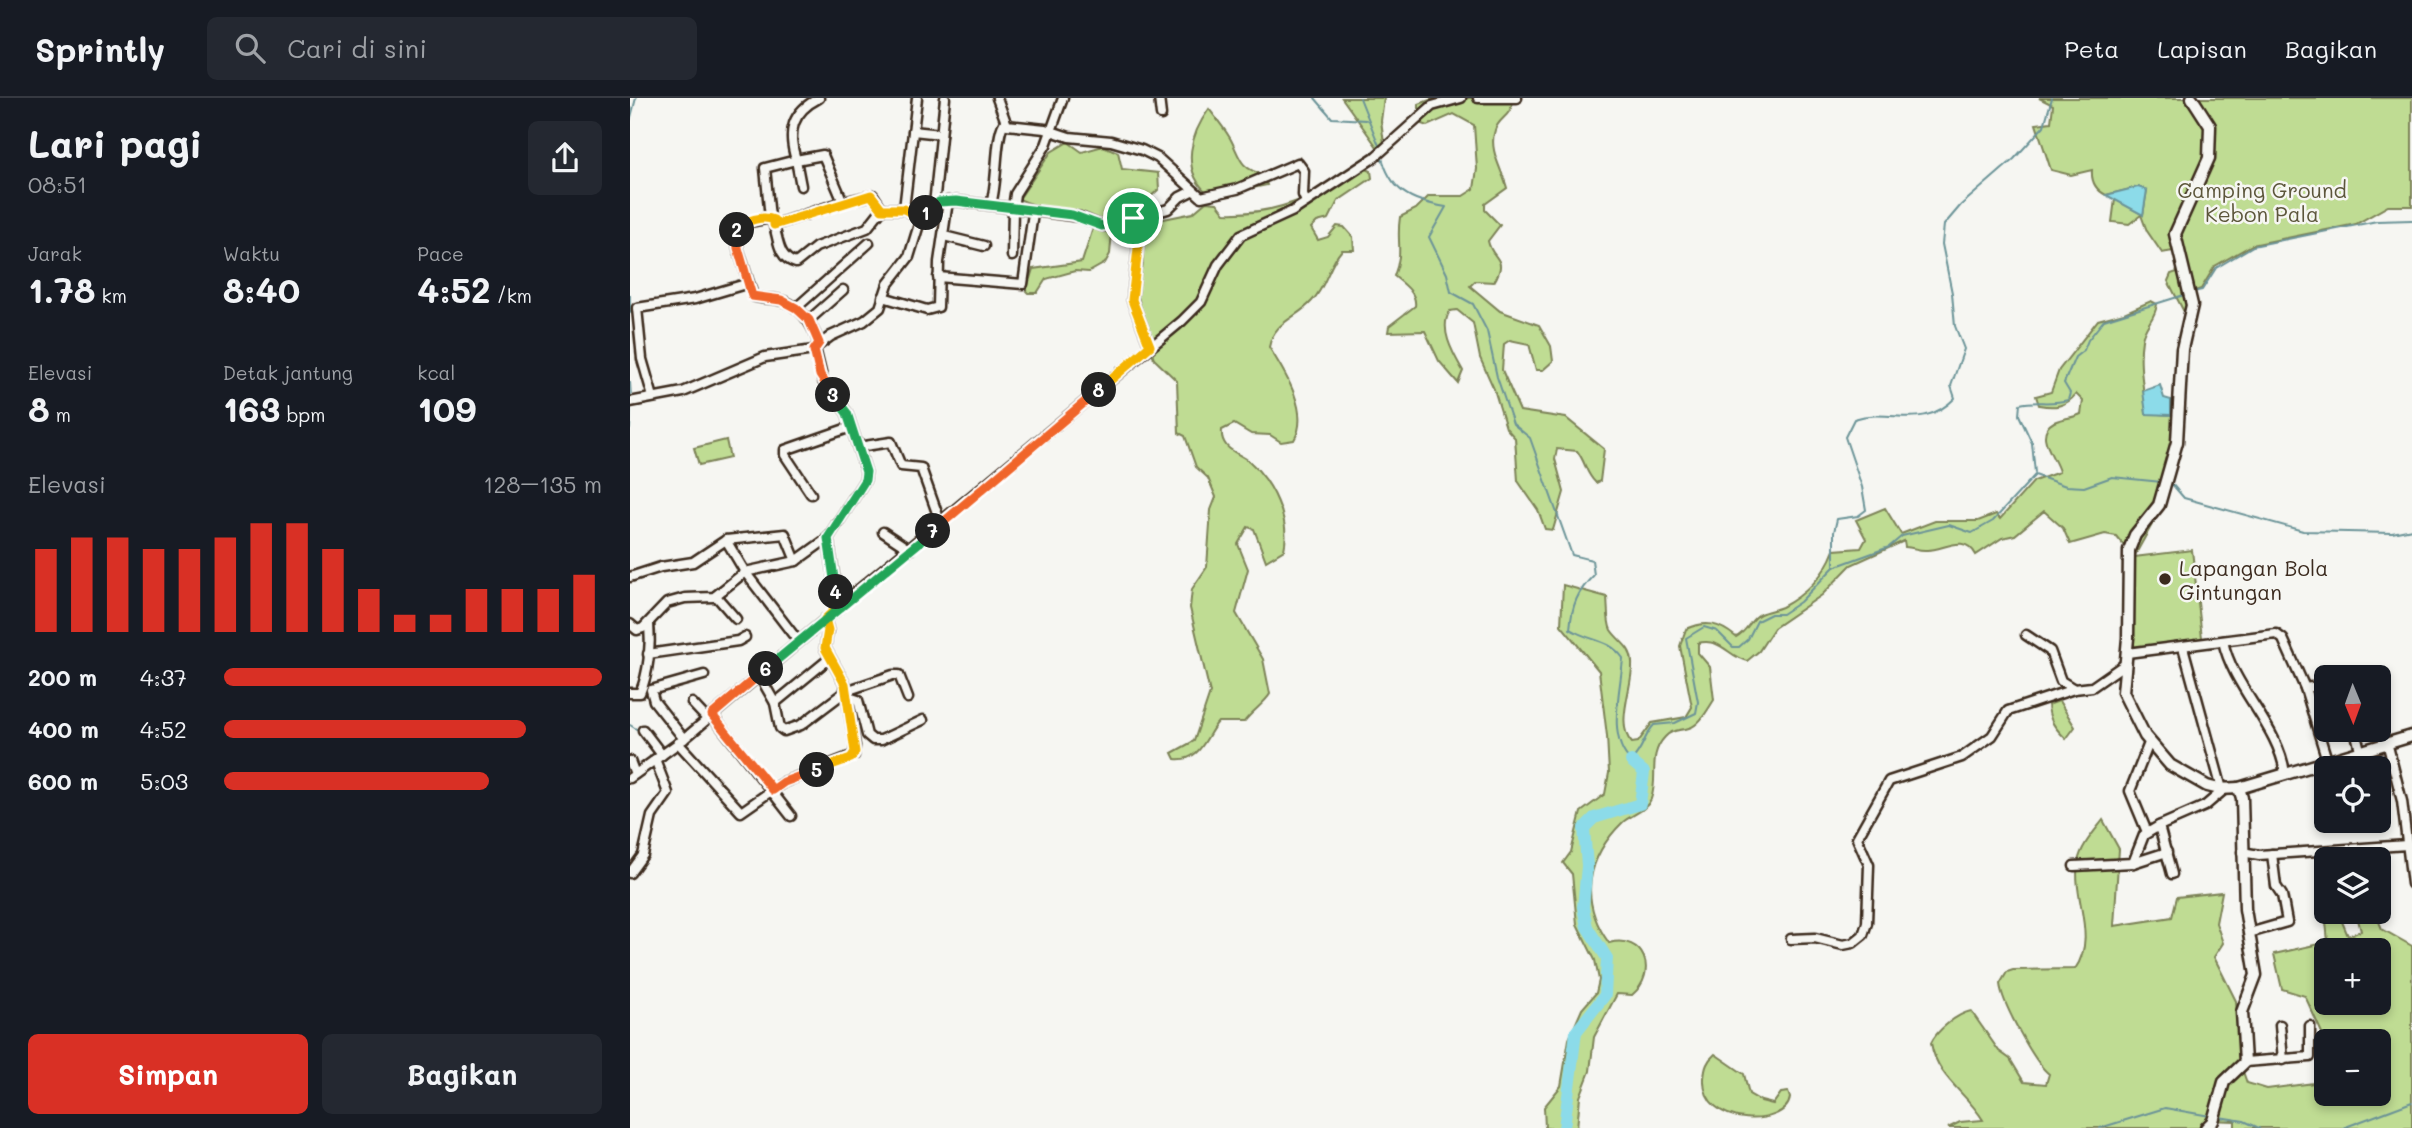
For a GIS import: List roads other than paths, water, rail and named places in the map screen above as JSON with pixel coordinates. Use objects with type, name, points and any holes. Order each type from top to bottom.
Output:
[{"type":"street","points":[[801,186],[791,143],[793,121],[802,108],[819,98]]},
{"type":"street","points":[[904,209],[917,98]]},
{"type":"street","points":[[933,205],[945,98]]},
{"type":"street","points":[[991,204],[997,180],[1000,131],[1004,123],[997,98]]},
{"type":"street","points":[[1012,256],[1015,194],[1052,131],[1063,98]]},
{"type":"street","points":[[1160,98],[1161,115]]},
{"type":"street","points":[[630,761],[633,776],[681,741],[1194,310],[1218,265],[1241,235],[1306,202],[1375,157],[1424,111],[1461,98]]},
{"type":"street","points":[[1478,98],[1517,98]]},
{"type":"street","points":[[2192,98],[2210,126],[2209,158],[2175,234],[2192,305],[2182,349],[2177,442],[2164,492],[2129,550],[2126,701],[2149,743],[2178,771],[2200,783],[2239,788],[2314,764]]},
{"type":"street","points":[[1004,123],[1012,127],[1052,131],[1069,137],[1111,141],[1142,150],[1164,163],[1201,197],[1214,196],[1250,185],[1295,162],[1304,171],[1303,195],[1306,202]]},
{"type":"street","points":[[913,131],[941,134]]},
{"type":"street","points":[[843,202],[823,155],[796,160],[764,171],[772,222],[781,250],[789,261],[796,263],[816,247],[867,228],[882,209]]},
{"type":"street","points":[[630,402],[683,393],[765,357],[817,347],[864,321],[880,307],[888,284],[909,257],[921,218],[933,205],[948,201],[991,204],[1033,213],[1080,217],[1102,226],[1168,209],[1180,197],[1192,191]]},
{"type":"street","points":[[630,624],[638,629],[649,623],[667,603],[716,596],[745,572],[796,561],[828,538],[865,480],[847,413],[823,381],[809,320],[796,308],[781,300],[755,298],[738,248],[737,230],[744,223],[772,222],[873,195],[882,209]]},
{"type":"street","points":[[883,297],[933,309],[939,304],[938,277],[948,201]]},
{"type":"street","points":[[882,209],[904,209],[921,218]]},
{"type":"street","points":[[938,277],[1023,285],[1033,213]]},
{"type":"street","points":[[1133,218],[1139,240],[1132,300],[1150,346]]},
{"type":"street","points":[[944,236],[984,246]]},
{"type":"street","points":[[796,308],[869,243]]},
{"type":"street","points":[[636,312],[639,307],[654,307],[695,299],[749,283]]},
{"type":"street","points":[[809,320],[843,290]]},
{"type":"street","points":[[630,305],[636,312],[642,359],[653,397]]},
{"type":"street","points":[[811,494],[785,455],[785,450],[851,427]]},
{"type":"street","points":[[858,447],[891,442],[901,466],[921,468],[941,524]]},
{"type":"street","points":[[883,532],[910,550]]},
{"type":"street","points":[[630,578],[661,567],[693,562],[726,540],[785,534],[796,561]]},
{"type":"street","points":[[828,538],[830,570],[839,606]]},
{"type":"street","points":[[726,540],[745,572],[799,642]]},
{"type":"street","points":[[716,596],[736,619]]},
{"type":"street","points":[[704,675],[651,690],[654,701],[681,741],[740,812],[744,812],[784,782],[854,755],[855,746],[846,694],[825,648],[828,630],[825,619]]},
{"type":"street","points":[[630,694],[638,694],[642,690],[648,654],[649,623]]},
{"type":"street","points":[[2026,635],[2050,651],[2061,681],[2074,689]]},
{"type":"street","points":[[2127,653],[2281,635],[2305,688],[2326,756]]},
{"type":"street","points":[[648,654],[738,641],[745,636]]},
{"type":"street","points":[[2223,641],[2237,676],[2281,753],[2285,773]]},
{"type":"street","points":[[2183,647],[2224,788]]},
{"type":"street","points":[[775,704],[781,696],[830,659]]},
{"type":"street","points":[[1791,939],[1815,938],[1843,945],[1853,943],[1863,935],[1867,923],[1869,865],[1857,838],[1889,781],[1962,757],[1992,737],[2008,710],[2074,689],[2092,687],[2125,664]]},
{"type":"street","points":[[759,675],[775,704],[780,728],[787,731],[801,725],[846,694],[897,675],[908,698]]},
{"type":"street","points":[[2305,688],[2314,687]]},
{"type":"street","points":[[846,694],[858,699],[867,735],[873,740],[881,740],[923,720]]},
{"type":"street","points":[[692,703],[709,717],[773,790],[791,816]]},
{"type":"street","points":[[630,873],[643,855],[652,816],[668,793],[658,771],[659,757],[643,730]]},
{"type":"street","points":[[2391,741],[2412,736]]},
{"type":"street","points":[[2358,742],[2360,750]]},
{"type":"street","points":[[2340,756],[2387,742],[2409,832],[2407,845],[2412,884]]},
{"type":"street","points":[[2147,832],[2130,792],[2149,743]]},
{"type":"street","points":[[2133,863],[2140,841],[2147,832],[2205,806],[2224,788]]},
{"type":"street","points":[[2239,788],[2249,933],[2256,975],[2242,1012],[2245,1022],[2245,1062]]},
{"type":"street","points":[[2159,827],[2172,874]]},
{"type":"street","points":[[2242,852],[2272,854],[2407,845]]},
{"type":"street","points":[[2074,866],[2133,863],[2167,852]]},
{"type":"street","points":[[2249,933],[2287,922],[2282,895],[2276,886],[2272,854]]},
{"type":"street","points":[[2280,1025],[2283,1060]]},
{"type":"street","points":[[2209,1125],[2224,1082],[2245,1062],[2310,1057],[2310,1026]]},
{"type":"water","points":[[2138,187],[2147,190],[2143,215],[2106,195]]},
{"type":"water","points":[[2160,385],[2164,398],[2171,400],[2171,415],[2146,414],[2143,391]]},
{"type":"waterway","points":[[630,121],[636,98]]},
{"type":"waterway","points":[[1315,98],[1332,118],[1366,120]]},
{"type":"waterway","points":[[1360,98],[1380,148]]},
{"type":"waterway","points":[[1834,566],[1834,532],[1837,519],[1858,516],[1866,510],[1862,487],[1845,437],[1854,419],[1881,415],[1906,417],[1930,414],[1955,398],[1951,386],[1964,349],[1955,326],[1952,293],[1942,244],[1944,225],[1961,205],[2014,159],[2044,126],[2052,98]]},
{"type":"waterway","points":[[1381,154],[1390,177],[1403,192],[1422,201],[1446,207],[1429,237],[1447,274],[1451,292],[1473,304],[1487,331],[1497,377],[1513,424],[1530,438],[1572,555],[1592,560],[1594,575],[1576,599],[1570,629],[1605,643],[1623,658],[1617,726],[1623,751],[1631,761],[1654,725],[1675,723],[1696,713],[1698,702],[1686,638],[1704,627],[1717,631],[1733,647],[1739,647],[1748,639],[1757,621],[1771,614],[1782,614],[1800,602],[1834,567],[1889,547],[1902,536],[1949,525],[1972,533],[1993,521],[2035,475],[2066,486],[2084,487],[2112,477],[2162,482]]},
{"type":"waterway","points":[[2193,292],[2202,290],[2216,268],[2253,246],[2377,221],[2412,220]]},
{"type":"waterway","points":[[630,295],[630,313]]},
{"type":"waterway","points":[[2035,473],[2032,443],[2019,415],[2020,404],[2068,400],[2070,393],[2064,383],[2075,357],[2084,350],[2088,340],[2104,320],[2184,295]]},
{"type":"waterway","points":[[630,382],[631,398]]},
{"type":"waterway","points":[[630,429],[631,404]]},
{"type":"waterway","points":[[2171,483],[2184,498],[2303,531],[2392,533],[2412,529]]},
{"type":"waterway","points":[[630,725],[641,732]]},
{"type":"waterway","points":[[1564,1128],[1576,1032],[1605,995],[1607,958],[1587,927],[1583,907],[1587,866],[1584,828],[1594,818],[1640,804],[1644,772],[1631,761]]},
{"type":"waterway","points":[[2343,1128],[2412,1102]]},
{"type":"waterway","points":[[2100,1128],[2165,1108],[2210,1116]]},
{"type":"waterway","points":[[2219,1117],[2244,1121],[2259,1128]]},
{"type":"place","name":"Lapangan Bola Gintungan","points":[[2165,579]]},
{"type":"park label","name":"Camping Ground Kebon Pala","points":[[2262,201]]}]
